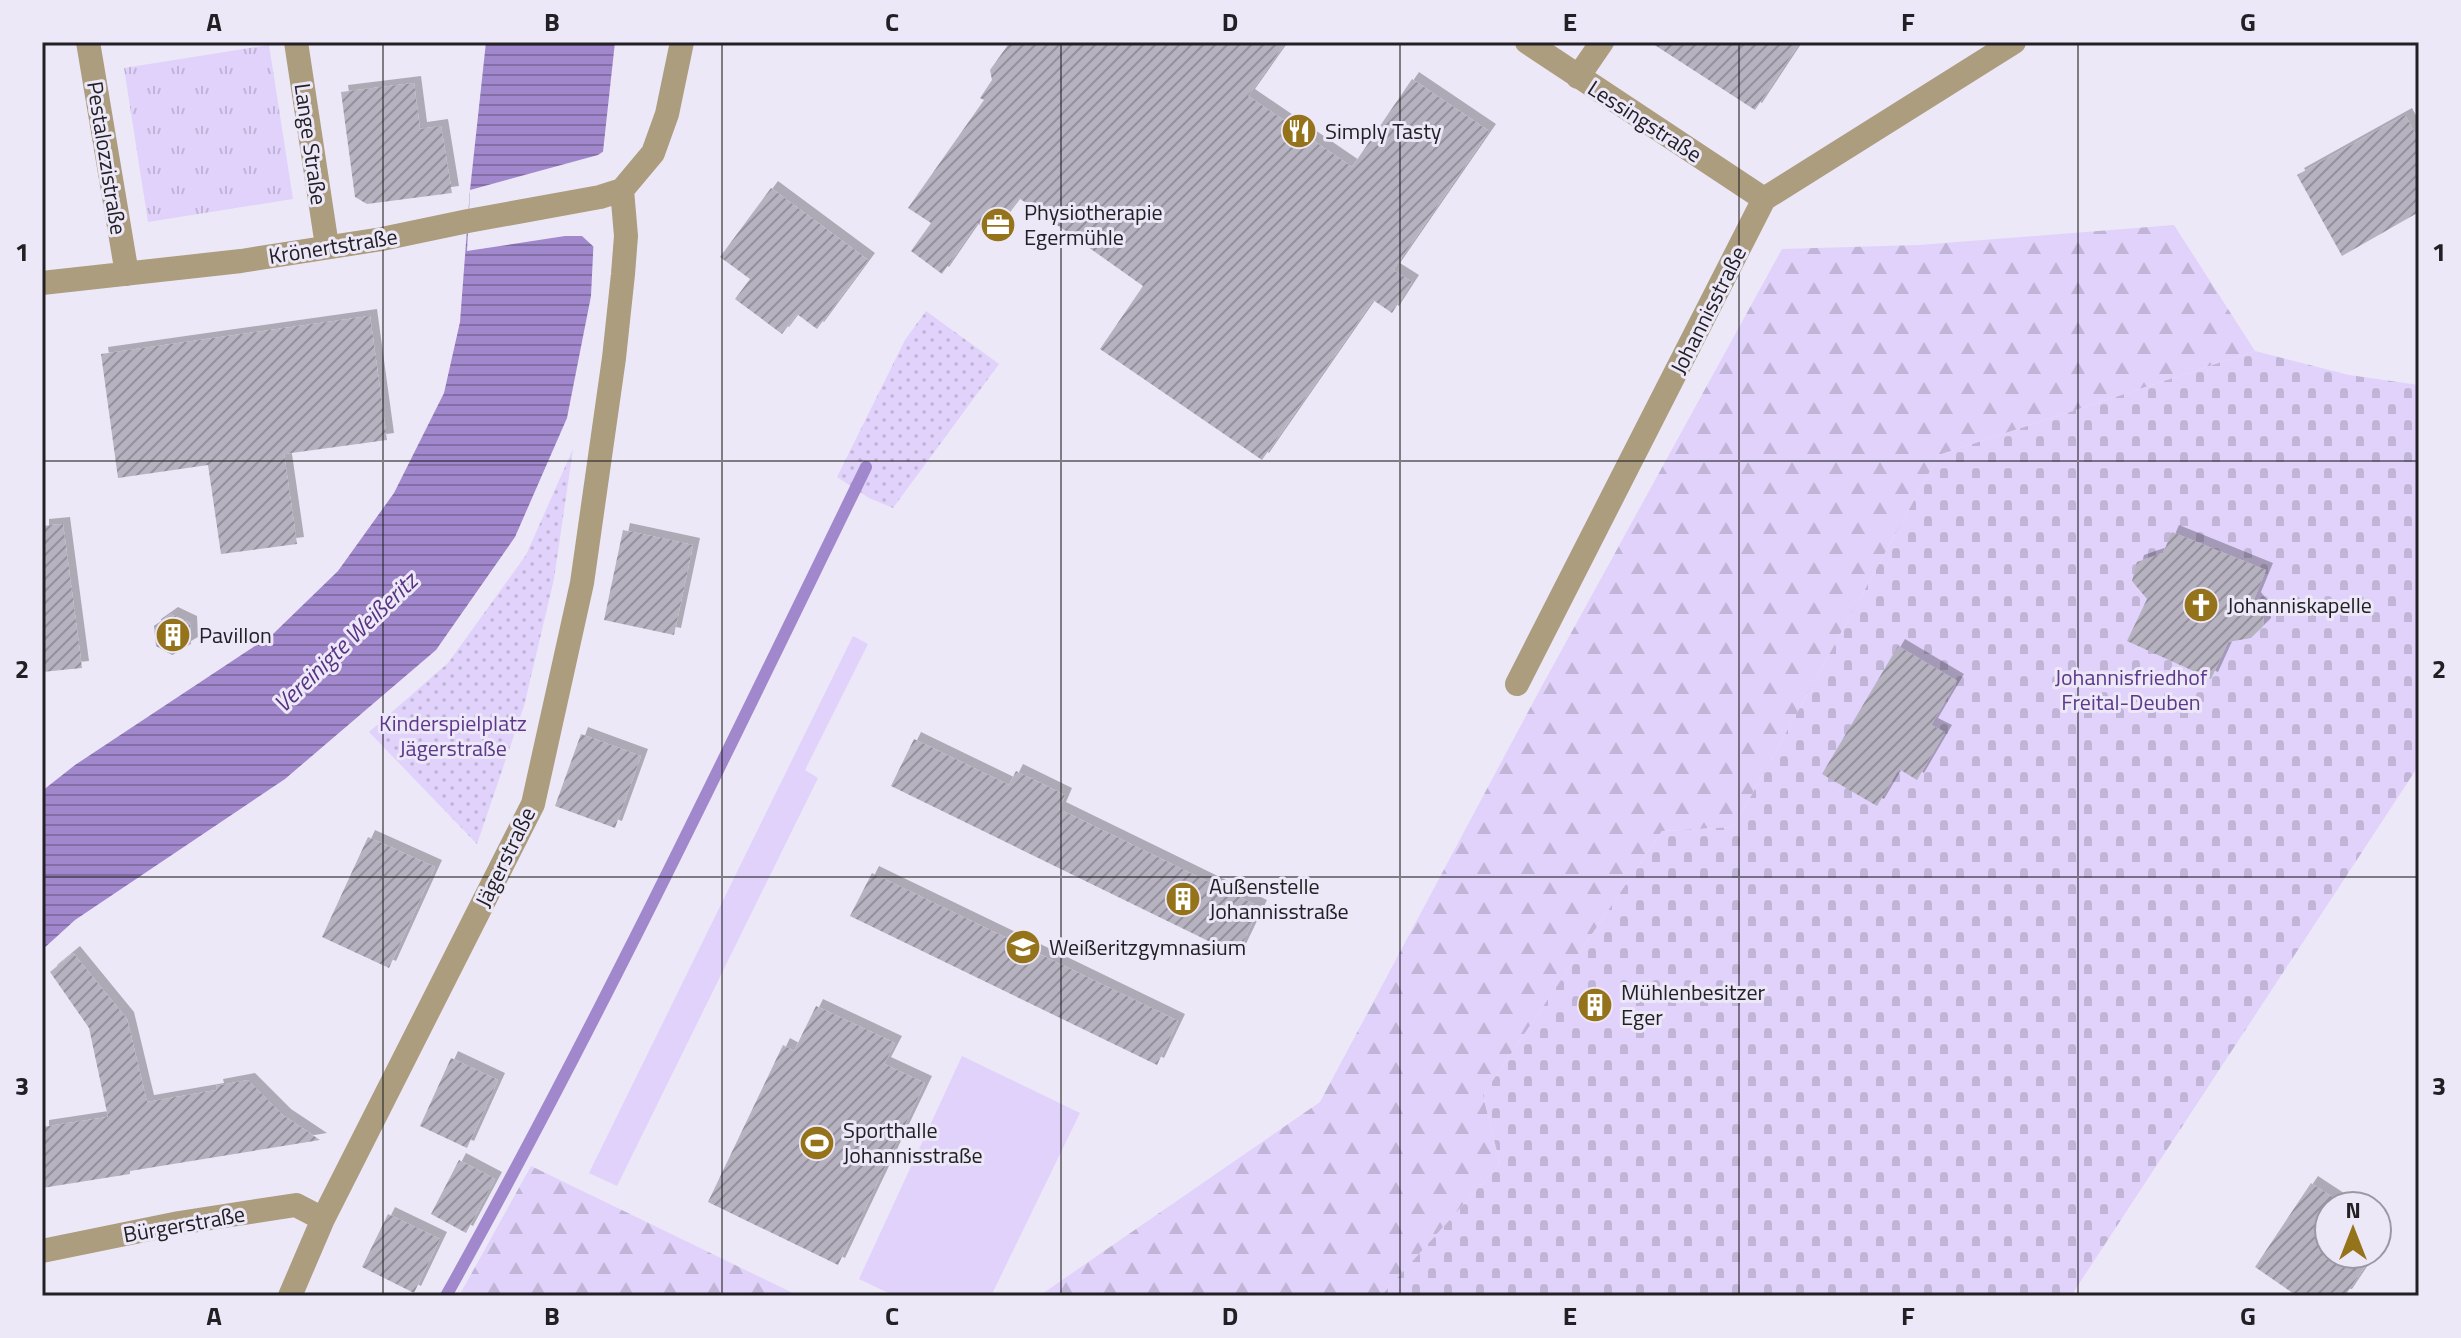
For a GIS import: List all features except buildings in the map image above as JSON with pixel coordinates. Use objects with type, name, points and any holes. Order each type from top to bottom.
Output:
[{"type":"street","name":"Pestalozzistraße","points":[[88,42],[127,274]]},
{"type":"street","name":"Lange Straße","points":[[296,42],[327,246]]},
{"type":"street","points":[[611,194],[653,153],[667,114],[682,42]]},
{"type":"street","name":"Lessingstraße","points":[[1527,42],[1764,199]]},
{"type":"street","points":[[1578,77],[1602,42]]},
{"type":"street","points":[[1764,199],[2014,42]]},
{"type":"street","name":"Krönertstraße","points":[[42,283],[241,261],[382,239],[611,194]]},
{"type":"street","name":"Jägerstraße","points":[[290,1296],[323,1219],[533,804],[582,583],[621,288],[626,236],[611,194]]},
{"type":"street","name":"Johannisstraße","points":[[1517,684],[1764,199]]},
{"type":"street","name":"Bürgerstraße","points":[[42,1251],[179,1223],[296,1205],[323,1219]]},
{"type":"green space","points":[[269,45],[293,199],[148,222],[124,68]]},
{"type":"green space","points":[[2174,225],[2255,351],[1939,455],[1734,827],[1662,831],[1483,1095],[1500,1164],[1381,1296],[1039,1296],[1320,1102],[1537,695],[1782,249],[1919,245]]},
{"type":"green space","points":[[926,311],[999,364],[893,508],[869,498],[837,477],[905,340]]},
{"type":"green space","name":"Johannisfriedhof Freital-Deuben","points":[[2255,351],[2349,375],[2419,385],[2419,765],[2071,1296],[1381,1296],[1500,1164],[1483,1095],[1662,831],[1734,827],[1939,455]]},
{"type":"green space","name":"Kinderspielplatz Jägerstraße","points":[[573,449],[554,579],[524,706],[477,844],[369,732],[448,663],[526,555]]},
{"type":"green space","points":[[853,636],[868,644],[805,770],[818,778],[617,1186],[589,1173]]},
{"type":"green space","points":[[962,1056],[1080,1113],[991,1296],[895,1296],[859,1279]]},
{"type":"green space","points":[[531,1166],[799,1296],[459,1296]]},
{"type":"water","name":"Vereinigte Weißeritz","points":[[486,42],[615,42],[594,234],[591,296],[567,418],[515,537],[436,650],[285,779],[75,920],[42,950],[42,791],[75,765],[273,634],[338,571],[394,493],[444,393],[460,322]]},
{"type":"pier","points":[[604,151],[595,248],[582,236],[565,236],[467,251],[470,190]]},
{"type":"waterway","points":[[446,1296],[609,988],[866,467]]},
{"type":"place","name":"Simply Tasty","points":[[1299,131]]},
{"type":"place","name":"Physiotherapie Egermühle","points":[[998,225]]},
{"type":"place","name":"Johanniskapelle","points":[[2201,605]]},
{"type":"place","name":"Pavillon","points":[[173,635]]},
{"type":"place","name":"Außenstelle Johannisstraße","points":[[1183,899]]},
{"type":"place","name":"Weißeritzgymnasium","points":[[1023,947]]},
{"type":"place","name":"Mühlenbesitzer Eger","points":[[1595,1005]]},
{"type":"place","name":"Sporthalle Johannisstraße","points":[[817,1143]]}]
